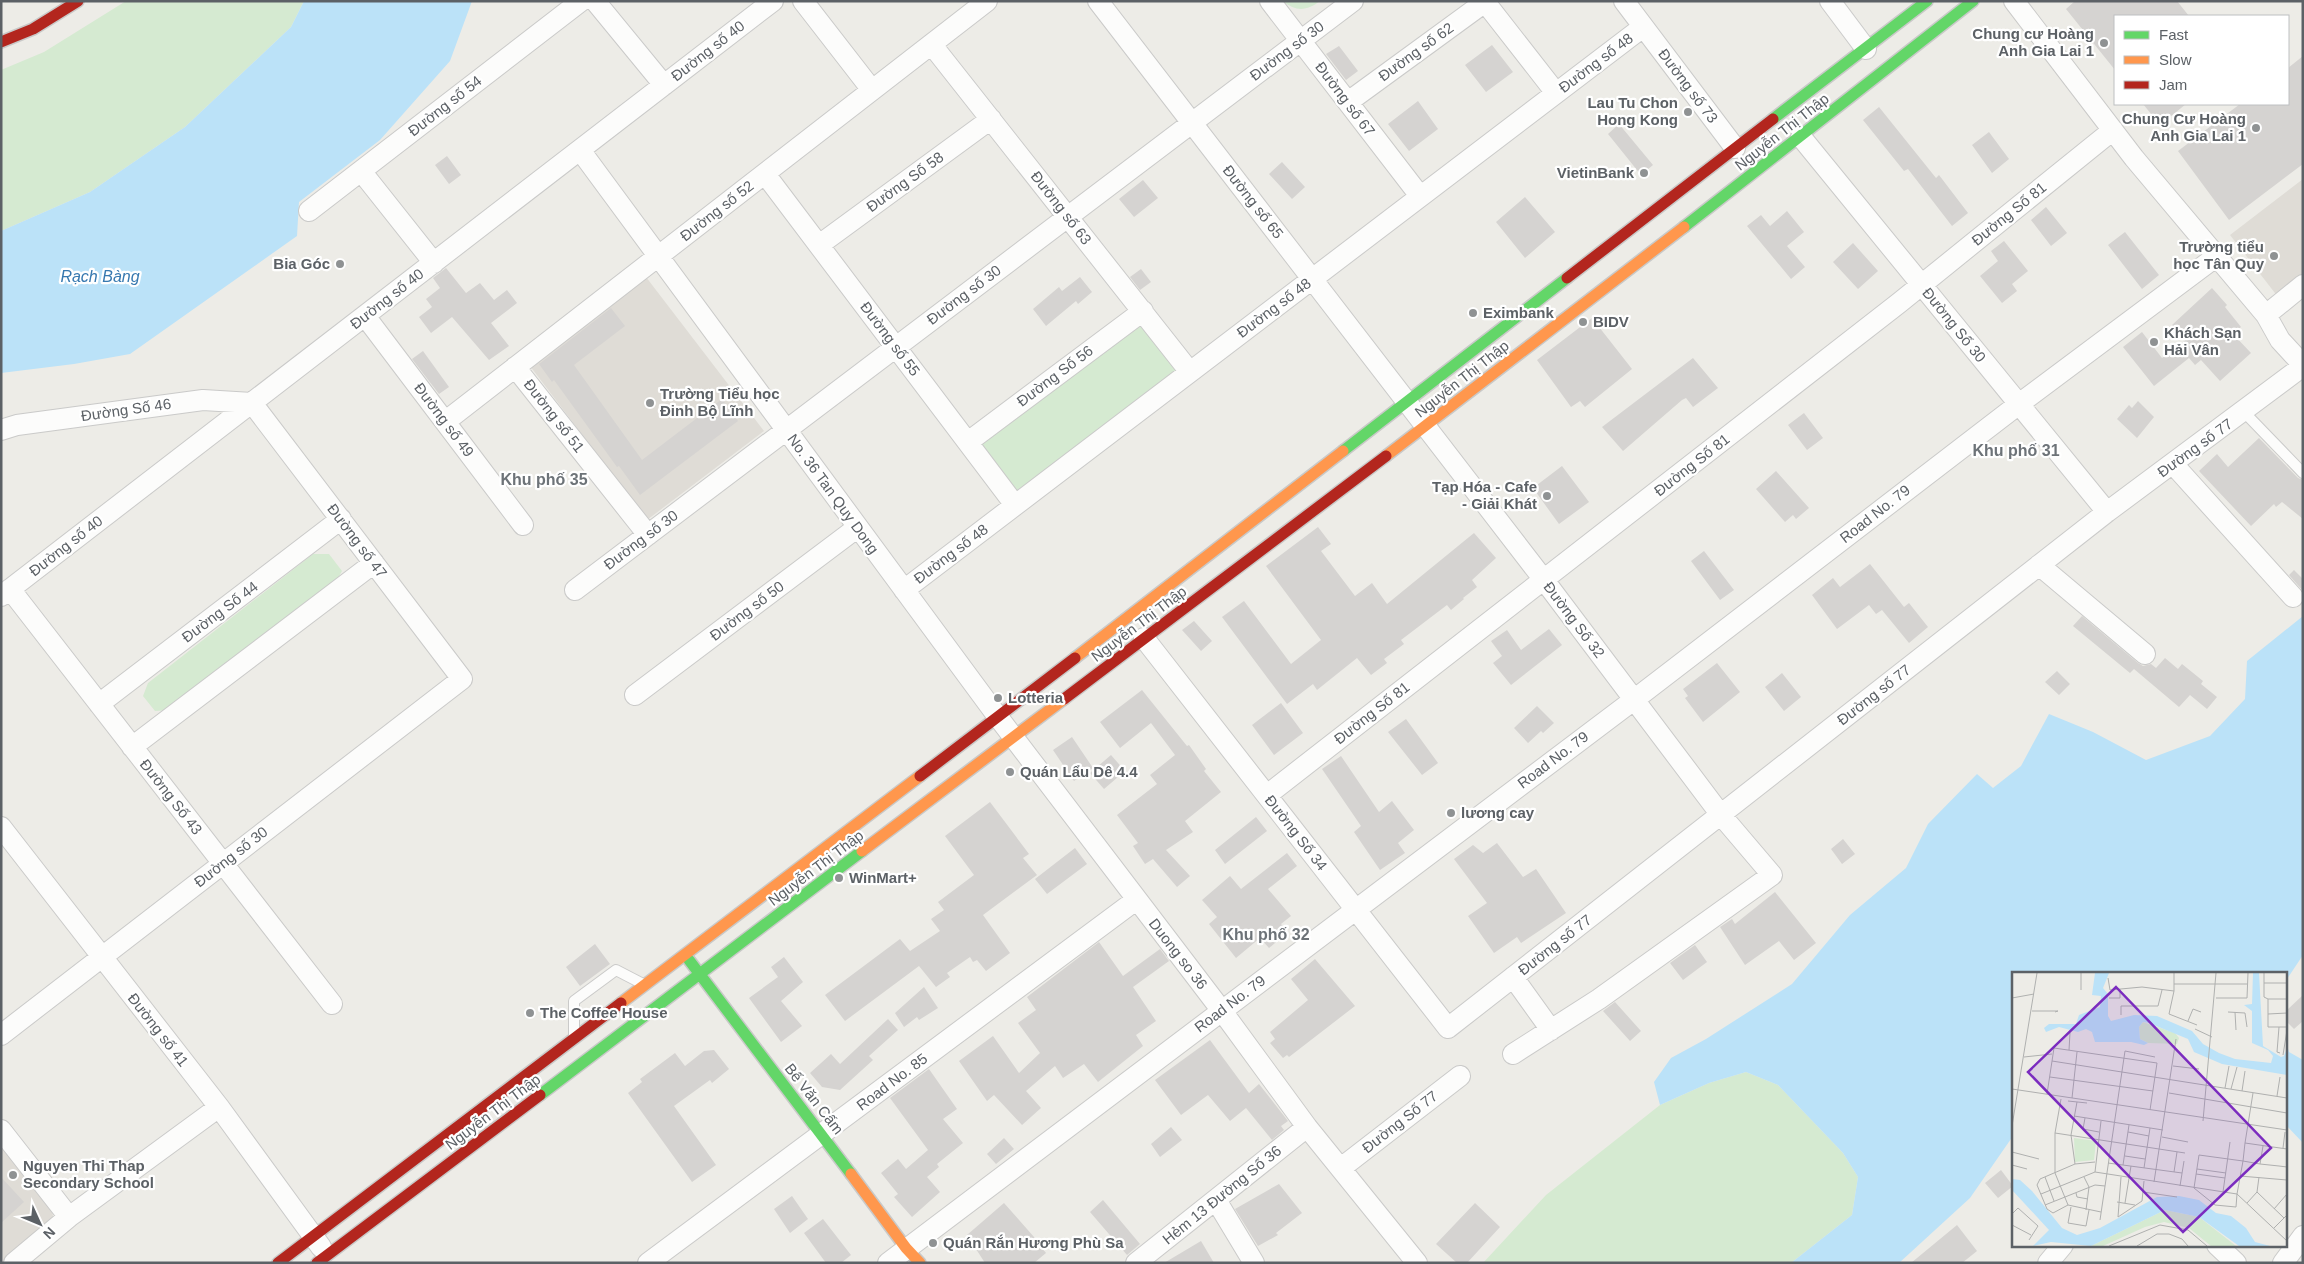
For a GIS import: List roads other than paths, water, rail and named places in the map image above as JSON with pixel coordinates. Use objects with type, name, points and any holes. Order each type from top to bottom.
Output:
[{"type":"main road","points":[[1,42],[32,28],[78,1]]},
{"type":"main road","name":"Nguyễn Thị Thập","points":[[278,1263],[998,717],[1927,1]]},
{"type":"main road","name":"Nguyễn Thị Thập","points":[[326,1260],[699,975],[1424,427],[1801,138],[1972,1]]},
{"type":"main road","name":"Bế Văn Cấm","points":[[684,954],[822,1134],[906,1248],[920,1263]]},
{"type":"street","name":"Đường số 54","points":[[309,211],[581,1]]},
{"type":"street","points":[[595,1],[664,85]]},
{"type":"street","name":"Đường số 40","points":[[6,593],[773,1]]},
{"type":"street","points":[[803,1],[872,90]]},
{"type":"street","name":"Đường số 52","points":[[446,421],[987,1]]},
{"type":"street","name":"Đường số 65","points":[[1098,1],[1407,403]]},
{"type":"street","name":"Đường số 67","points":[[1270,1],[1420,196]]},
{"type":"street","name":"Đường số 30","points":[[575,590],[1353,1]]},
{"type":"street","name":"Đường số 73","points":[[1624,1],[1735,148]]},
{"type":"street","points":[[1830,1],[1866,49]]},
{"type":"street","points":[[2014,1],[2134,158],[2266,316],[2280,340],[2303,366]]},
{"type":"street","points":[[1485,2],[1556,93]]},
{"type":"street","name":"Đường số 62","points":[[1348,102],[1485,2]]},
{"type":"street","name":"Đường số 48","points":[[904,590],[1643,27]]},
{"type":"street","name":"Đường số 63","points":[[932,45],[1190,372]]},
{"type":"street","name":"Đường Số 58","points":[[819,245],[991,119]]},
{"type":"street","name":"Đường Số 81","points":[[1266,795],[1922,285],[2113,130]]},
{"type":"street","name":"Đường Số 30","points":[[1801,138],[2107,512]]},
{"type":"street","name":"No. 36 Tan Quy Dong","points":[[580,150],[1014,738]]},
{"type":"street","points":[[361,171],[434,263]]},
{"type":"street","name":"Đường số 55","points":[[765,174],[1015,505]]},
{"type":"street","name":"Road No. 79","points":[[888,1263],[1635,699],[2019,404],[2217,256]]},
{"type":"street","points":[[2266,316],[2303,285]]},
{"type":"street","name":"Đường Số 56","points":[[968,442],[1143,311]]},
{"type":"street","name":"Đường số 49","points":[[365,316],[523,525]]},
{"type":"street","name":"Đường số 77","points":[[1448,1028],[2107,512],[2244,412],[2303,366]]},
{"type":"street","name":"Đường số 51","points":[[515,367],[648,535]]},
{"type":"street","name":"Đường Số 46","points":[[1,430],[17,425],[203,400],[252,403]]},
{"type":"street","name":"Đường số 47","points":[[252,403],[462,679]]},
{"type":"street","name":"Đường Số 32","points":[[1407,403],[1635,699],[1721,815],[1772,875],[1551,1030]]},
{"type":"street","points":[[2173,464],[2293,597]]},
{"type":"street","name":"Đường Số 44","points":[[100,704],[340,519]]},
{"type":"street","name":"Đường số 50","points":[[636,695],[858,527]]},
{"type":"street","points":[[132,747],[374,563]]},
{"type":"street","points":[[2039,565],[2145,654]]},
{"type":"street","name":"Đường Số 43","points":[[6,593],[100,704],[332,1004]]},
{"type":"street","name":"Đường Số 34","points":[[1144,638],[1448,1028]]},
{"type":"street","name":"Đường số 30","points":[[1,1035],[462,679]]},
{"type":"street","name":"Duong so 36","points":[[1014,738],[1307,1126],[1417,1263]]},
{"type":"street","name":"Đường số 41","points":[[4,837],[219,1107],[312,1236],[326,1260]]},
{"type":"street","name":"Road No. 85","points":[[648,1263],[1136,900]]},
{"type":"street","points":[[1513,977],[1551,1030],[1513,1054]]},
{"type":"street","name":"Đường Số 77","points":[[1341,1168],[1460,1076]]},
{"type":"street","points":[[14,1263],[69,1217],[219,1107]]},
{"type":"street","name":"Hẻm 13 Đường Số 36","points":[[1136,1263],[1307,1126]]},
{"type":"street","points":[[1,1130],[69,1217]]},
{"type":"street","points":[[1216,1200],[1254,1263]]},
{"type":"street","points":[[2289,1261],[2303,1236]]},
{"type":"street","points":[[2049,1262],[2062,1246]]},
{"type":"street","points":[[2218,1246],[2236,1263]]},
{"type":"lane","points":[[2244,412],[2303,473]]},
{"type":"lane","points":[[574,1037],[574,1001],[616,970],[644,984]]},
{"type":"water","name":"Rạch Bàng","points":[[304,1],[472,1],[450,61],[380,140],[299,202],[297,236],[130,354],[74,364],[1,373],[1,231],[90,192],[185,127],[291,27]]},
{"type":"water","points":[[2303,616],[2303,955],[2286,980],[2286,972],[2012,972],[2012,1137],[1970,1198],[1899,1263],[1791,1263],[1852,1215],[1858,1177],[1843,1153],[1778,1085],[1746,1072],[1709,1083],[1660,1105],[1654,1082],[1671,1058],[1706,1039],[1792,984],[1850,915],[1906,868],[1928,824],[1977,774],[1993,788],[2021,766],[2049,714],[2093,732],[2146,760],[2210,736],[2245,699],[2247,661]]},
{"type":"water","points":[[2286,1042],[2289,1052],[2303,1060],[2303,1143],[2286,1125]]},
{"type":"place","name":"Chung cư Hoàng Anh Gia Lai 1","points":[[2104,43]]},
{"type":"place","name":"Lau Tu Chon Hong Kong","points":[[1688,112]]},
{"type":"place","name":"Chung Cư Hoàng Anh Gia Lai 1","points":[[2256,128]]},
{"type":"place","name":"VietinBank","points":[[1644,173]]},
{"type":"place","name":"Trường tiểu học Tân Quy","points":[[2274,256]]},
{"type":"place","name":"Bia Góc","points":[[340,264]]},
{"type":"place","name":"Eximbank","points":[[1473,313]]},
{"type":"place","name":"BIDV","points":[[1583,322]]},
{"type":"place","name":"Khách Sạn Hải Vân","points":[[2154,342]]},
{"type":"place","name":"Trường Tiểu học Đinh Bộ Lĩnh","points":[[650,403]]},
{"type":"place","name":"Tạp Hóa - Cafe - Giải Khát","points":[[1547,496]]},
{"type":"place","name":"Lotteria","points":[[998,698]]},
{"type":"place","name":"Quán Lẩu Dê 4.4","points":[[1010,772]]},
{"type":"place","name":"lương cay","points":[[1451,813]]},
{"type":"place","name":"WinMart+","points":[[839,878]]},
{"type":"place","name":"The Coffee House","points":[[530,1013]]},
{"type":"place","name":"Nguyen Thi Thap Secondary School","points":[[13,1175]]},
{"type":"place","name":"Quán Rắn Hương Phù Sa","points":[[933,1243]]},
{"type":"district","name":"Khu phố 31","points":[[2016,450]]},
{"type":"district","name":"Khu phố 35","points":[[544,479]]},
{"type":"district","name":"Khu phố 32","points":[[1266,934]]}]
